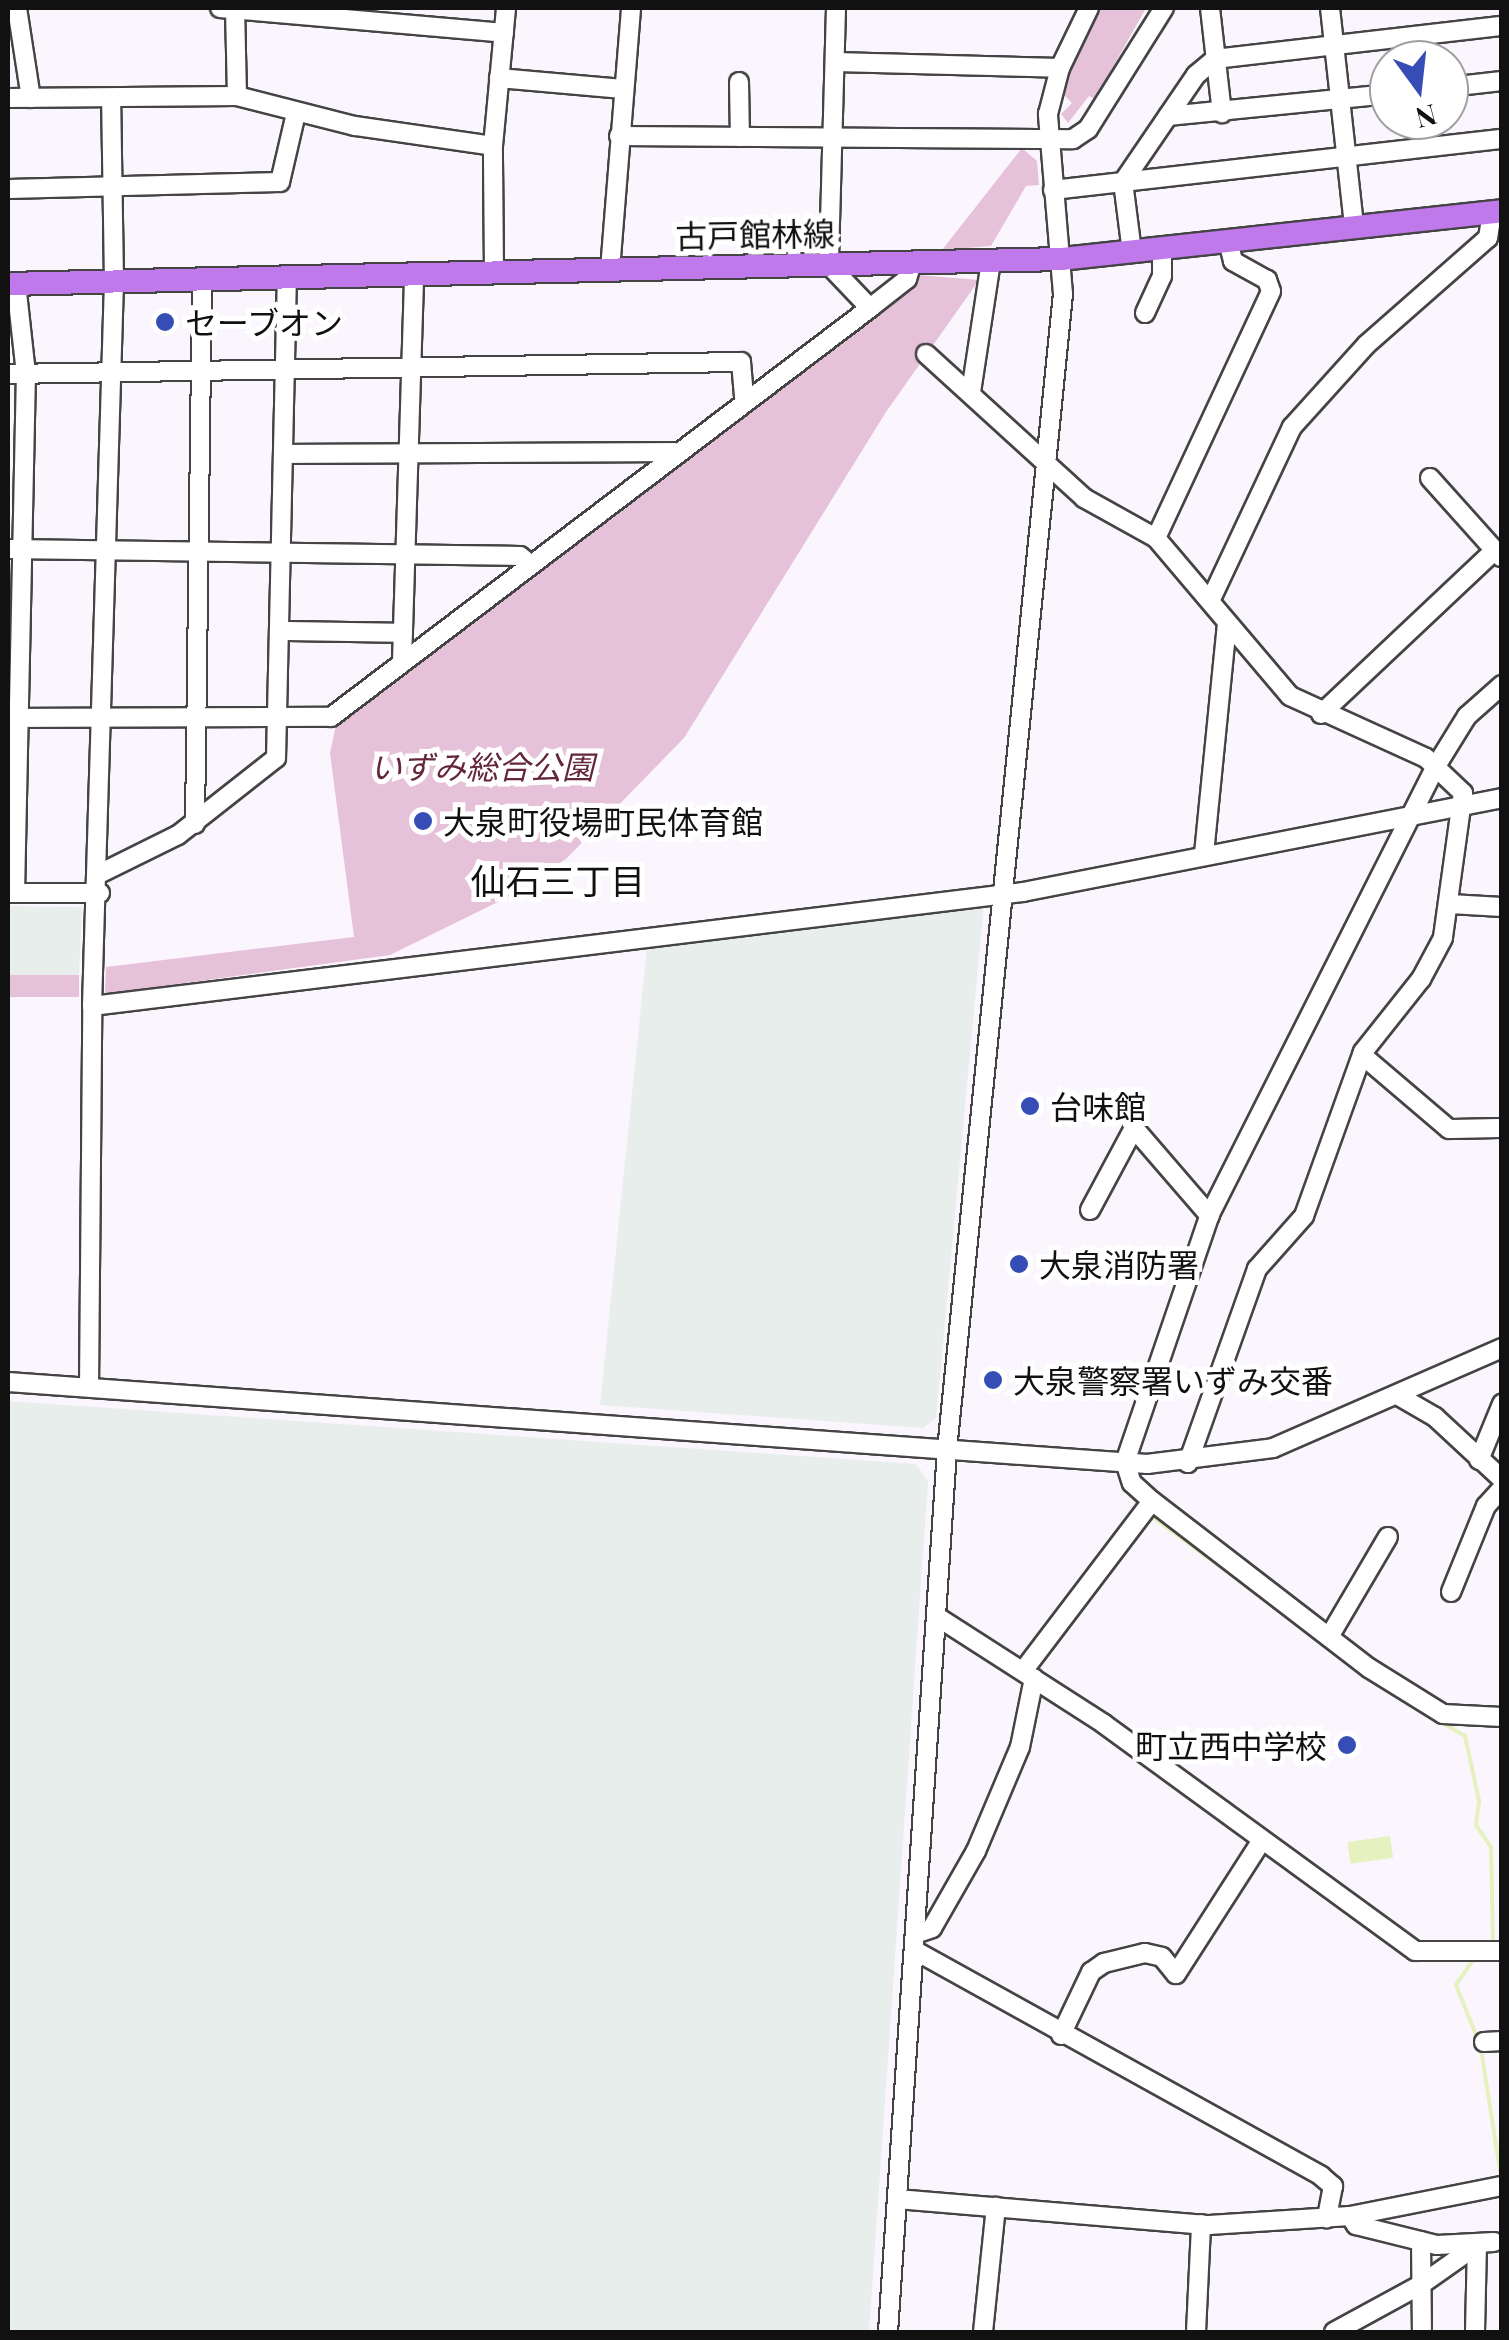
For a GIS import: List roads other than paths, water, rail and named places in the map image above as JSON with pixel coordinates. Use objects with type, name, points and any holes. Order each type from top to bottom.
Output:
[{"type":"main road","name":"古戸館林線","points":[[12,284],[1062,260],[1497,211]]},
{"type":"street","points":[[17,8],[32,98]]},
{"type":"street","points":[[220,8],[504,34]]},
{"type":"street","points":[[235,8],[237,96]]},
{"type":"street","points":[[494,273],[493,146],[506,8]]},
{"type":"street","points":[[610,270],[632,8]]},
{"type":"street","points":[[836,8],[828,265],[870,308]]},
{"type":"street","points":[[888,2332],[948,1450],[1047,461],[1062,260],[1046,140],[1060,68],[1089,8]]},
{"type":"street","points":[[619,136],[1073,139],[1088,129],[1164,8]]},
{"type":"street","points":[[1210,8],[1222,114]]},
{"type":"street","points":[[1330,8],[1354,227]]},
{"type":"street","points":[[1132,252],[1123,182],[1168,116],[1215,59],[1502,26]]},
{"type":"street","points":[[835,62],[1060,68]]},
{"type":"street","points":[[499,78],[623,89]]},
{"type":"street","points":[[1469,85],[1502,81]]},
{"type":"street","points":[[739,82],[740,137]]},
{"type":"street","points":[[8,98],[237,96],[296,113],[493,146]]},
{"type":"street","points":[[1168,116],[1222,114],[1369,96]]},
{"type":"street","points":[[88,1387],[92,1006],[101,872],[114,282],[111,98]]},
{"type":"street","points":[[8,189],[280,182],[296,113]]},
{"type":"street","points":[[1053,190],[1502,139]]},
{"type":"street","points":[[1212,597],[1292,427],[1366,345],[1488,238],[1497,211]]},
{"type":"street","points":[[1156,538],[1271,291],[1267,280],[1233,261],[1228,241]]},
{"type":"street","points":[[1144,313],[1162,276],[1162,248]]},
{"type":"street","points":[[971,392],[991,261]]},
{"type":"street","points":[[14,718],[331,717],[870,308],[907,278],[912,263]]},
{"type":"street","points":[[402,662],[414,275]]},
{"type":"street","points":[[101,872],[116,870],[194,824],[276,758],[280,717],[287,278]]},
{"type":"street","points":[[194,824],[202,280]]},
{"type":"street","points":[[12,284],[17,374],[11,893],[100,893]]},
{"type":"street","points":[[926,354],[1084,498],[1156,538],[1212,597],[1262,670],[1320,714],[1436,766],[1463,793],[1443,938],[1421,979],[1362,1055],[1304,1216],[1257,1269],[1188,1463]]},
{"type":"street","points":[[17,374],[741,362],[744,400]]},
{"type":"street","points":[[284,454],[676,452]]},
{"type":"street","points":[[1320,714],[1498,554],[1430,478]]},
{"type":"street","points":[[15,550],[520,556],[530,564]]},
{"type":"street","points":[[1204,854],[1227,624]]},
{"type":"street","points":[[281,631],[403,634]]},
{"type":"street","points":[[1502,685],[1467,716],[1436,766],[1210,1216],[1125,1462],[1132,1483],[1152,1501],[1329,1637],[1443,1714],[1502,1717]]},
{"type":"street","points":[[92,1006],[1004,894],[1502,798]]},
{"type":"street","points":[[1450,904],[1502,907]]},
{"type":"street","points":[[1362,1055],[1449,1130],[1502,1128]]},
{"type":"street","points":[[1090,1210],[1134,1128],[1210,1216]]},
{"type":"street","points":[[8,1382],[948,1450],[1188,1463],[1273,1448],[1502,1348]]},
{"type":"street","points":[[1398,1395],[1434,1417],[1502,1480]]},
{"type":"street","points":[[1479,1460],[1502,1404]]},
{"type":"street","points":[[1452,1592],[1486,1506],[1502,1488]]},
{"type":"street","points":[[914,1942],[932,1928],[976,1851],[1020,1746],[1028,1675],[1152,1501]]},
{"type":"street","points":[[1329,1637],[1388,1538]]},
{"type":"street","points":[[936,1616],[1028,1675],[1414,1951],[1502,1950]]},
{"type":"street","points":[[1061,2036],[1091,1972],[1104,1963],[1144,1953],[1162,1957],[1176,1974],[1262,1840]]},
{"type":"street","points":[[914,1942],[1061,2036],[1322,2176],[1333,2186],[1327,2218]]},
{"type":"street","points":[[897,2199],[1201,2224],[1350,2216],[1502,2186]]},
{"type":"street","points":[[983,2332],[996,2207]]},
{"type":"street","points":[[1350,2216],[1356,2225],[1421,2241],[1485,2244]]},
{"type":"street","points":[[1196,2332],[1201,2224]]},
{"type":"street","points":[[1421,2241],[1422,2332]]},
{"type":"street","points":[[1334,2332],[1485,2244]]},
{"type":"street","points":[[1474,2332],[1485,2244]]},
{"type":"waterway","points":[[1141,1390],[1168,1309]]},
{"type":"waterway","points":[[1127,1489],[1139,1505]]},
{"type":"waterway","points":[[1150,1515],[1295,1622]]},
{"type":"waterway","points":[[1439,1721],[1465,1736],[1479,1801],[1476,1825],[1491,1847],[1493,1944]]},
{"type":"waterway","points":[[1474,1959],[1456,1985],[1478,2040]]},
{"type":"waterway","points":[[1481,2049],[1501,2177]]},
{"type":"place","name":"セーブオン","points":[[165,322]]},
{"type":"place","name":"大泉町役場町民体育館","points":[[423,821]]},
{"type":"place","name":"台味館","points":[[1030,1106]]},
{"type":"place","name":"大泉消防署","points":[[1019,1264]]},
{"type":"place","name":"大泉警察署いずみ交番","points":[[993,1380]]},
{"type":"place","name":"町立西中学校","points":[[1347,1745]]},
{"type":"district","name":"仙石三丁目","points":[[558,880]]},
{"type":"park label","name":"いずみ総合公園","points":[[482,766]]}]
